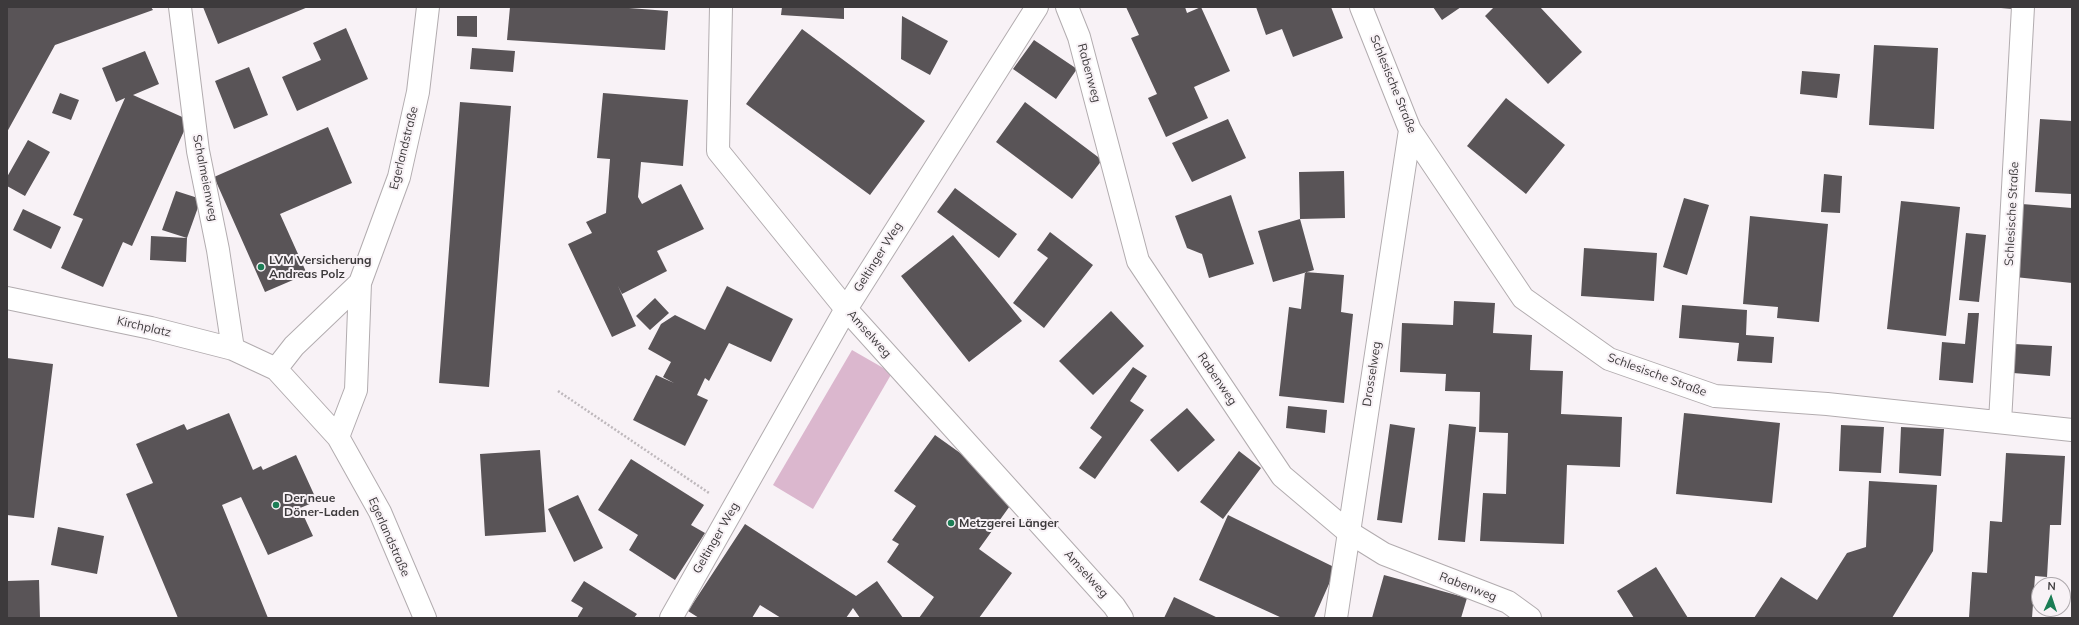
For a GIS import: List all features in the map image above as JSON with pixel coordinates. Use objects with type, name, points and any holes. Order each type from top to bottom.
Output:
[{"type":"street","name":"Schalmeienweg","points":[[180,7],[198,151],[218,250],[233,349]]},
{"type":"street","name":"Egerlandstraße","points":[[338,437],[356,390],[360,283],[399,178],[420,79],[428,7]]},
{"type":"street","name":"Amselweg","points":[[721,7],[718,151],[846,309],[1114,606],[1122,618]]},
{"type":"street","name":"Geltinger Weg","points":[[671,618],[846,309],[1037,7]]},
{"type":"street","name":"Rabenweg","points":[[1067,7],[1079,37],[1138,261],[1282,476],[1348,531],[1384,554],[1508,602],[1530,618]]},
{"type":"street","name":"Schlesische Straße","points":[[1361,7],[1410,130],[1523,298],[1609,359],[1715,396],[1827,404],[2072,430]]},
{"type":"street","name":"Schlesische Straße","points":[[2000,422],[2024,7]]},
{"type":"street","name":"Drosselweg","points":[[1336,618],[1410,130]]},
{"type":"street","name":"Egerlandstraße","points":[[360,283],[294,346],[276,369],[338,437],[380,512],[425,618]]},
{"type":"street","name":"Kirchplatz","points":[[7,298],[151,328],[233,349],[276,369]]},
{"type":"path","points":[[558,391],[733,508]]},
{"type":"shaded area","points":[[852,350],[892,373],[813,509],[773,485]]},
{"type":"building","points":[[7,7],[151,7],[153,10],[55,45],[7,132]]},
{"type":"building","points":[[203,7],[308,7],[218,44]]},
{"type":"building","points":[[510,7],[629,7],[668,11],[665,50],[507,40]]},
{"type":"building","points":[[782,7],[844,7],[844,19],[781,15]]},
{"type":"building","points":[[1126,7],[1185,7],[1187,13],[1201,7],[1230,71],[1194,87],[1208,118],[1166,137],[1148,98],[1157,94],[1131,38],[1139,35]]},
{"type":"building","points":[[1256,7],[1331,7],[1343,38],[1293,57],[1282,29],[1266,35]]},
{"type":"building","points":[[1433,7],[1461,7],[1442,20]]},
{"type":"building","points":[[1494,7],[1540,7],[1582,52],[1548,84],[1485,16]]},
{"type":"building","points":[[2014,7],[2014,9],[2001,8]]},
{"type":"building","points":[[457,16],[477,16],[477,37],[457,36]]},
{"type":"building","points":[[902,16],[948,41],[930,75],[901,59]]},
{"type":"building","points":[[346,28],[368,79],[297,111],[282,77],[321,60],[313,43]]},
{"type":"building","points":[[802,29],[925,121],[870,195],[746,104]]},
{"type":"building","points":[[1034,40],[1077,69],[1056,99],[1013,69]]},
{"type":"building","points":[[1874,45],[1938,48],[1934,129],[1869,125]]},
{"type":"building","points":[[472,48],[515,51],[513,72],[470,69]]},
{"type":"building","points":[[145,51],[159,84],[133,95],[189,120],[132,246],[123,242],[103,287],[61,268],[83,219],[73,215],[125,98],[116,102],[102,68]]},
{"type":"building","points":[[249,67],[268,115],[234,129],[215,81]]},
{"type":"building","points":[[1802,71],[1840,74],[1837,98],[1800,94]]},
{"type":"building","points":[[60,93],[79,100],[71,120],[52,113]]},
{"type":"building","points":[[603,93],[688,100],[683,166],[641,162],[638,197],[642,204],[681,184],[704,229],[657,251],[667,271],[622,294],[618,286],[636,326],[612,337],[568,244],[592,233],[586,222],[606,213],[610,159],[597,158]]},
{"type":"building","points":[[1506,98],[1565,145],[1526,194],[1467,146]]},
{"type":"building","points":[[460,102],[511,106],[489,387],[439,383]]},
{"type":"building","points":[[1025,102],[1102,160],[1072,199],[996,142]]},
{"type":"building","points":[[1228,119],[1246,158],[1192,182],[1172,143]]},
{"type":"building","points":[[2040,119],[2072,121],[2072,194],[2035,192]]},
{"type":"building","points":[[328,127],[352,183],[280,214],[307,274],[265,292],[214,177]]},
{"type":"building","points":[[28,140],[50,152],[25,196],[7,186],[7,177]]},
{"type":"building","points":[[1344,171],[1345,218],[1300,219],[1299,172]]},
{"type":"building","points":[[1824,174],[1842,176],[1840,213],[1821,212]]},
{"type":"building","points":[[955,188],[1017,234],[999,258],[937,212]]},
{"type":"building","points":[[176,191],[201,199],[187,238],[162,230]]},
{"type":"building","points":[[1231,195],[1254,264],[1209,278],[1202,254],[1187,248],[1175,216]]},
{"type":"building","points":[[1684,198],[1709,205],[1687,275],[1663,267]]},
{"type":"building","points":[[1901,201],[1960,207],[1946,336],[1887,329]]},
{"type":"building","points":[[2022,204],[2072,208],[2072,283],[2015,277]]},
{"type":"building","points":[[23,209],[61,227],[51,249],[13,230]]},
{"type":"building","points":[[1750,216],[1828,224],[1819,322],[1777,318],[1778,307],[1743,304]]},
{"type":"building","points":[[1300,219],[1314,270],[1273,282],[1258,231]]},
{"type":"building","points":[[1050,232],[1093,265],[1044,328],[1013,303],[1048,258],[1037,250]]},
{"type":"building","points":[[1966,233],[1986,235],[1979,302],[1959,300]]},
{"type":"building","points":[[953,235],[1022,321],[969,362],[901,276]]},
{"type":"building","points":[[151,236],[187,238],[186,262],[150,260]]},
{"type":"building","points":[[1584,248],[1657,253],[1654,301],[1581,296]]},
{"type":"building","points":[[1305,272],[1344,275],[1341,312],[1353,314],[1344,403],[1279,396],[1289,307],[1301,309]]},
{"type":"building","points":[[727,286],[793,319],[771,362],[729,343],[709,381],[705,378],[697,395],[708,400],[685,446],[633,420],[656,375],[674,383],[663,377],[671,362],[648,349],[661,324],[675,315],[705,330]]},
{"type":"building","points":[[655,298],[669,313],[650,330],[636,316]]},
{"type":"building","points":[[1454,301],[1495,303],[1493,333],[1532,335],[1530,370],[1563,371],[1561,414],[1622,417],[1620,467],[1567,465],[1564,544],[1480,541],[1483,493],[1506,494],[1508,433],[1479,432],[1480,392],[1445,391],[1446,374],[1400,372],[1402,323],[1453,325]]},
{"type":"building","points":[[1682,305],[1747,310],[1746,335],[1774,337],[1772,363],[1737,361],[1739,343],[1679,338]]},
{"type":"building","points":[[1111,311],[1144,346],[1093,395],[1059,361]]},
{"type":"building","points":[[1968,313],[1979,313],[1973,383],[1939,380],[1942,342],[1965,344]]},
{"type":"building","points":[[2015,344],[2052,346],[2050,376],[2013,373]]},
{"type":"building","points":[[7,358],[53,364],[34,518],[7,515]]},
{"type":"building","points":[[1133,367],[1147,376],[1130,401],[1144,410],[1095,479],[1079,468],[1102,437],[1090,428]]},
{"type":"building","points":[[1288,406],[1327,410],[1325,433],[1286,428]]},
{"type":"building","points":[[1187,408],[1215,440],[1178,472],[1150,440]]},
{"type":"building","points":[[229,413],[253,470],[261,466],[263,470],[296,455],[317,501],[300,508],[313,536],[268,555],[241,497],[222,505],[268,618],[178,618],[126,494],[153,483],[136,444],[184,424],[187,430]]},
{"type":"building","points":[[1684,413],[1780,423],[1772,503],[1676,494]]},
{"type":"building","points":[[1390,424],[1415,428],[1402,523],[1377,520]]},
{"type":"building","points":[[1449,424],[1476,427],[1465,542],[1438,540]]},
{"type":"building","points":[[1841,425],[1884,427],[1881,473],[1839,471]]},
{"type":"building","points":[[1901,427],[1944,429],[1941,476],[1899,473]]},
{"type":"building","name":"Metzgerei Länger","points":[[935,435],[984,470],[1012,503],[979,549],[1012,573],[979,618],[919,618],[934,597],[887,562],[899,544],[892,540],[916,506],[894,491]]},
{"type":"building","points":[[540,450],[546,532],[485,536],[480,454]]},
{"type":"building","points":[[1239,451],[1261,468],[1223,519],[1200,502]]},
{"type":"building","points":[[2006,453],[2065,456],[2061,525],[2050,525],[2047,577],[2031,577],[2032,618],[1969,618],[1972,572],[1987,573],[1990,521],[2002,522]]},
{"type":"building","points":[[631,459],[704,505],[691,525],[705,533],[675,580],[629,550],[638,535],[598,510]]},
{"type":"building","points":[[1869,481],[1937,485],[1933,551],[1892,618],[1754,618],[1781,577],[1817,600],[1847,553],[1866,547]]},
{"type":"building","points":[[578,495],[603,548],[574,562],[548,509]]},
{"type":"building","points":[[1228,515],[1336,568],[1314,618],[1282,618],[1199,580]]},
{"type":"building","points":[[745,524],[856,596],[877,581],[903,618],[860,618],[853,608],[846,618],[781,618],[760,605],[752,618],[699,618],[688,611]]},
{"type":"building","points":[[58,527],[104,536],[97,574],[51,565]]},
{"type":"building","points":[[1656,567],[1688,618],[1634,618],[1617,591]]},
{"type":"building","points":[[1384,575],[1467,598],[1461,618],[1372,618]]},
{"type":"building","points":[[39,580],[40,618],[7,618],[7,581]]},
{"type":"building","points":[[584,581],[637,614],[634,618],[577,618],[583,608],[571,601]]},
{"type":"building","points":[[1174,597],[1218,618],[1164,618]]},
{"type":"place","name":"LVM Versicherung Andreas Polz","points":[[261,267]]},
{"type":"place","name":"Der neue Döner-Laden","points":[[276,505]]},
{"type":"place","name":"Metzgerei Länger","points":[[951,523]]}]
